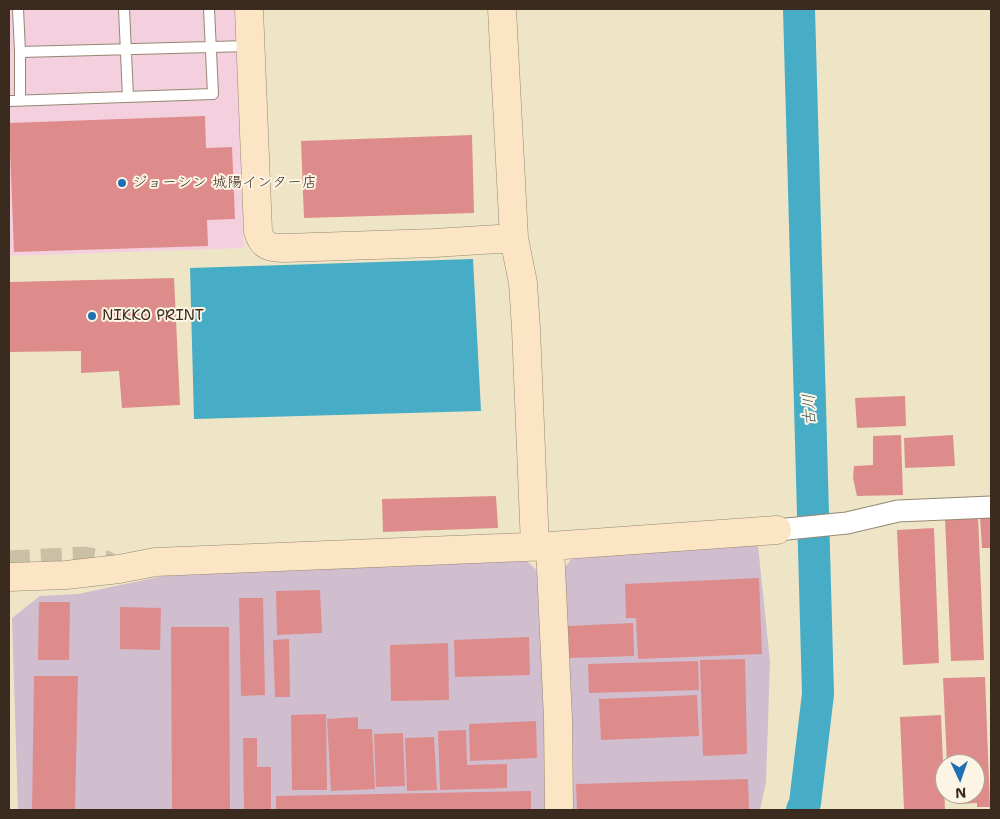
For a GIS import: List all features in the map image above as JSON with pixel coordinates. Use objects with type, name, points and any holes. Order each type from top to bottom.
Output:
[{"type":"street","points":[[249,9],[258,231],[262,242],[272,248],[285,248],[434,243],[514,238]]},
{"type":"street","points":[[502,9],[514,238],[523,283],[558,719],[559,810]]},
{"type":"street","points":[[9,577],[66,575],[154,562],[543,546],[777,530],[847,523],[898,511],[991,506]]},
{"type":"lane","points":[[18,9],[20,101]]},
{"type":"lane","points":[[124,9],[128,97]]},
{"type":"lane","points":[[9,102],[213,94],[209,9]]},
{"type":"lane","points":[[20,52],[250,46]]},
{"type":"shaded area","points":[[9,9],[236,9],[244,248],[9,256]]},
{"type":"shaded area","points":[[758,545],[770,662],[766,782],[760,810],[571,810],[561,572],[574,556]]},
{"type":"shaded area","points":[[523,558],[539,572],[549,810],[18,810],[12,618],[40,596],[78,594],[163,576]]},
{"type":"water","points":[[473,259],[481,411],[194,419],[190,268]]},
{"type":"building","name":"ジョーシン 城陽インター店","points":[[205,116],[206,148],[232,147],[235,219],[207,220],[208,246],[14,252],[9,123]]},
{"type":"building","points":[[472,135],[474,213],[304,218],[301,141]]},
{"type":"building","name":"NIKKO PRINT","points":[[174,278],[180,405],[122,408],[119,371],[81,373],[81,351],[9,352],[9,282]]},
{"type":"building","points":[[905,396],[906,426],[857,428],[855,398]]},
{"type":"building","points":[[901,435],[903,495],[857,496],[853,478],[854,466],[873,465],[873,436]]},
{"type":"building","points":[[953,435],[955,466],[905,468],[904,438]]},
{"type":"building","points":[[496,496],[498,528],[383,532],[382,499]]},
{"type":"building","points":[[991,516],[991,548],[982,548],[980,517]]},
{"type":"building","points":[[978,517],[984,660],[951,661],[945,518]]},
{"type":"building","points":[[934,528],[939,663],[903,665],[897,530]]},
{"type":"building","points":[[759,578],[762,654],[638,659],[636,618],[626,618],[625,584]]},
{"type":"building","points":[[320,590],[322,633],[277,635],[276,591]]},
{"type":"building","points":[[239,598],[263,598],[265,695],[241,696]]},
{"type":"building","points":[[39,602],[70,602],[69,660],[38,660]]},
{"type":"building","points":[[120,607],[161,608],[160,650],[120,649]]},
{"type":"building","points":[[633,623],[634,656],[569,658],[568,626]]},
{"type":"building","points":[[171,627],[229,627],[230,810],[172,810]]},
{"type":"building","points":[[529,637],[530,675],[455,677],[454,640]]},
{"type":"building","points":[[289,639],[290,697],[275,697],[273,640]]},
{"type":"building","points":[[448,643],[449,700],[391,701],[390,645]]},
{"type":"building","points":[[745,659],[747,754],[703,756],[700,660]]},
{"type":"building","points":[[698,661],[699,690],[589,693],[588,664]]},
{"type":"building","points":[[34,676],[78,676],[75,810],[32,810]]},
{"type":"building","points":[[985,677],[990,807],[977,807],[977,804],[985,804],[985,754],[947,754],[943,678]]},
{"type":"building","points":[[697,695],[699,736],[601,740],[599,699]]},
{"type":"building","points":[[326,714],[327,790],[292,790],[291,715]]},
{"type":"building","points":[[941,715],[943,754],[935,754],[935,804],[945,804],[945,810],[904,810],[900,717]]},
{"type":"building","points":[[358,717],[358,729],[372,729],[375,789],[331,791],[327,719]]},
{"type":"building","points":[[536,721],[537,758],[470,761],[469,724]]},
{"type":"building","points":[[466,730],[467,765],[507,764],[507,788],[440,790],[438,731]]},
{"type":"building","points":[[403,733],[405,786],[376,787],[374,734]]},
{"type":"building","points":[[434,737],[437,790],[407,791],[405,738]]},
{"type":"building","points":[[243,738],[257,738],[257,767],[271,767],[271,810],[244,810]]},
{"type":"building","points":[[748,779],[749,810],[577,810],[576,784]]},
{"type":"building","points":[[531,791],[531,810],[276,810],[276,796]]},
{"type":"waterway","name":"古川","points":[[799,9],[818,694],[805,803],[802,810]]},
{"type":"tunnel","points":[[9,561],[84,557],[106,561],[118,569]]},
{"type":"place","name":"ジョーシン 城陽インター店","points":[[122,183]]},
{"type":"place","name":"NIKKO PRINT","points":[[92,316]]}]
